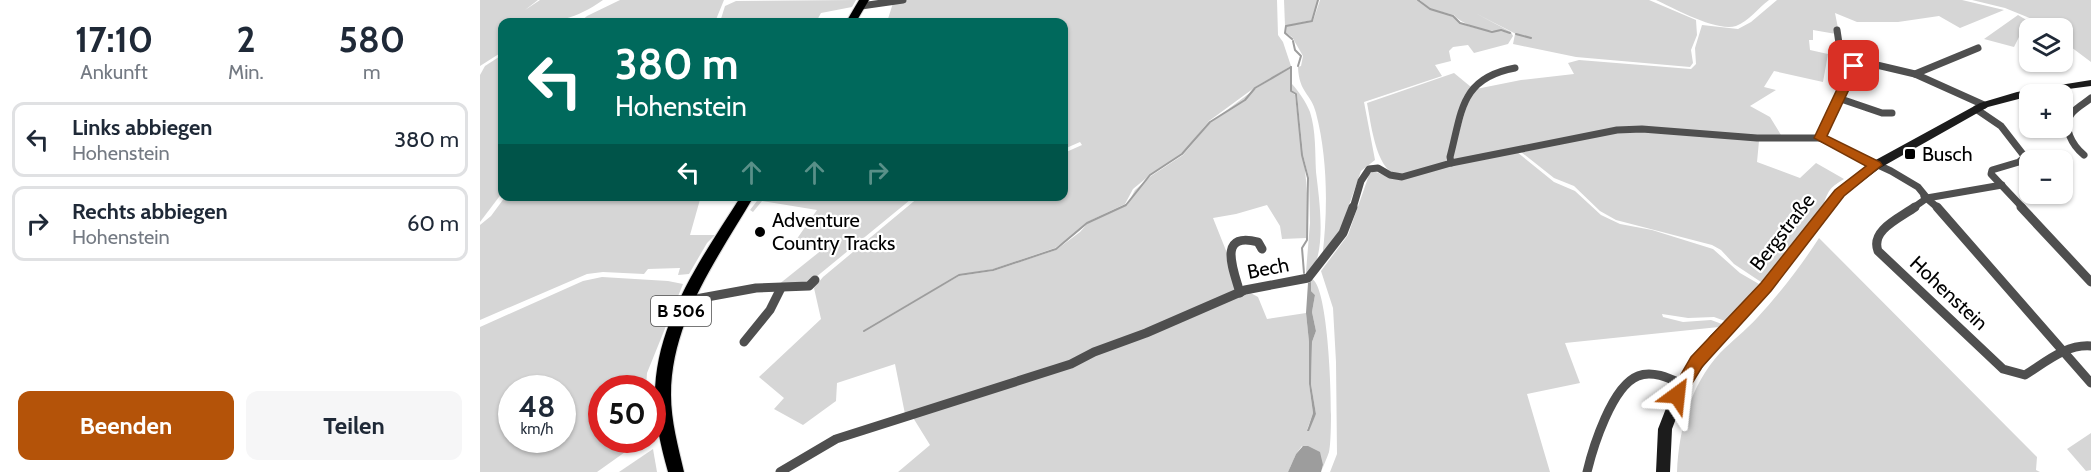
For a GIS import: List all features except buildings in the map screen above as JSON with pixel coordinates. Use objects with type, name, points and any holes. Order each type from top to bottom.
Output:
[{"type":"main road","points":[[853,18],[862,3]]},
{"type":"main road","name":"Bergstraße","points":[[1663,472],[1665,429],[1682,384],[1715,340],[1766,287],[1839,193],[1876,165],[1980,107],[2017,95],[2091,83]]},
{"type":"main road","name":"B 506","points":[[676,472],[667,440],[663,412],[663,372],[685,301],[696,277],[745,201]]},
{"type":"street","points":[[862,3],[903,0]]},
{"type":"street","points":[[1837,30],[1842,55],[1915,74],[1980,107],[2001,126],[2025,157],[2019,162],[1992,170],[1991,174],[2091,282]]},
{"type":"street","points":[[1915,74],[1978,48]]},
{"type":"street","points":[[1820,138],[1854,66],[1864,62]]},
{"type":"street","points":[[1515,68],[1495,71],[1473,88],[1467,96],[1450,157],[1451,163],[1617,130],[1642,129],[1747,138],[1820,138],[1876,165],[1885,174],[1927,198],[1944,213],[2091,383]]},
{"type":"street","points":[[1838,98],[1882,113],[1892,113]]},
{"type":"street","points":[[2084,155],[2072,141],[2067,121],[2070,115],[2091,98]]},
{"type":"street","name":"Bech","points":[[1262,249],[1257,242],[1249,240],[1239,241],[1232,246],[1230,254],[1240,292],[1297,281],[1313,273],[1347,225],[1361,181],[1367,171],[1378,168],[1390,176],[1401,177],[1451,163]]},
{"type":"street","points":[[1927,198],[2002,186]]},
{"type":"street","name":"Hohenstein","points":[[1927,198],[1878,234],[1875,243],[1878,251],[2003,369],[2025,375],[2062,351]]},
{"type":"street","points":[[685,301],[756,288],[809,286],[815,280]]},
{"type":"street","points":[[744,342],[770,310],[781,288]]},
{"type":"street","points":[[780,472],[836,439],[1071,364],[1094,352],[1146,333],[1240,292]]},
{"type":"street","points":[[2062,351],[2078,345],[2091,346]]},
{"type":"street","points":[[1587,472],[1591,453],[1605,420],[1628,383],[1636,376],[1653,375],[1666,377],[1682,384]]},
{"type":"shaded area","points":[[480,0],[538,0],[525,10],[540,0],[603,0],[566,18],[498,18],[498,55],[480,66]]},
{"type":"shaded area","points":[[620,0],[724,0],[717,18],[585,18]]},
{"type":"shaded area","points":[[856,0],[852,7],[821,13],[818,18],[721,18],[725,6],[736,1]]},
{"type":"shaded area","points":[[908,0],[1277,0],[1278,35],[1283,42],[1291,66],[1254,88],[1209,121],[1182,154],[1150,175],[1133,189],[1125,204],[1087,222],[1079,231],[1055,248],[993,269],[959,275],[862,331],[959,276],[993,271],[1056,250],[1080,232],[1088,223],[1127,205],[1135,190],[1151,176],[1183,155],[1211,122],[1255,89],[1290,68],[1290,91],[1295,95],[1305,166],[1308,202],[1306,238],[1282,239],[1280,226],[1267,205],[1213,218],[1235,273],[1236,291],[1071,362],[905,414],[895,364],[837,383],[836,401],[803,425],[774,409],[784,398],[759,377],[821,319],[814,288],[823,277],[914,201],[1068,201],[1068,151],[1082,145],[1080,142],[1068,147],[1068,18],[888,18],[893,3]]},
{"type":"shaded area","points":[[1284,0],[1318,0],[1312,20],[1285,26]]},
{"type":"shaded area","points":[[1320,0],[1418,0],[1429,9],[1453,15],[1464,24],[1481,29],[1465,23],[1454,15],[1430,9],[1420,0],[1649,0],[1696,20],[1697,35],[1691,50],[1693,63],[1690,67],[1576,57],[1513,44],[1515,34],[1532,38],[1516,34],[1475,13],[1511,32],[1513,36],[1508,44],[1474,53],[1468,45],[1453,47],[1449,51],[1451,61],[1435,65],[1442,76],[1364,102],[1375,160],[1361,171],[1340,231],[1322,259],[1326,204],[1323,149],[1314,106],[1299,76],[1298,67],[1301,66],[1303,56],[1292,37],[1286,33],[1287,26],[1313,21]]},
{"type":"shaded area","points":[[1656,0],[1769,0],[1745,21],[1728,27],[1707,23]]},
{"type":"shaded area","points":[[1777,0],[1962,0],[2004,10],[1960,28],[1939,16],[1898,22],[1857,22],[1835,13],[1838,28],[1836,34],[1813,30],[1813,40],[1809,40],[1810,50],[1828,54],[1823,82],[1774,71],[1764,87],[1776,90],[1750,106],[1770,117],[1781,135],[1738,136],[1652,128],[1454,160],[1452,156],[1469,98],[1476,89],[1521,80],[1574,74],[1568,63],[1579,60],[1691,69],[1696,64],[1695,48],[1702,25],[1738,29],[1751,22]]},
{"type":"shaded area","points":[[1972,0],[2091,0],[2091,62],[2073,48],[2073,18],[2030,18],[2005,8]]},
{"type":"shaded area","points":[[2018,15],[2023,18],[2019,18],[2019,37],[2014,47],[1984,39]]},
{"type":"shaded area","points":[[498,58],[498,198],[480,222],[480,75],[485,66]]},
{"type":"shaded area","points":[[1454,73],[1471,87],[1464,96],[1446,162],[1410,174],[1400,175],[1392,172],[1385,166],[1376,146],[1367,103]]},
{"type":"shaded area","points":[[1292,84],[1308,108],[1314,134],[1321,226],[1318,255],[1308,276],[1306,272],[1310,223],[1309,178],[1303,155],[1297,94],[1292,91]]},
{"type":"shaded area","points":[[1642,131],[1759,141],[1757,162],[1800,178],[1816,163],[1844,179],[1831,189],[1824,203],[1761,282],[1734,264],[1721,250],[1712,245],[1616,220],[1600,211],[1574,186],[1554,178],[1521,152],[1619,132]]},
{"type":"shaded area","points":[[1517,152],[1554,182],[1575,191],[1601,215],[1620,224],[1652,230],[1713,249],[1740,273],[1759,284],[1725,321],[1714,317],[1688,318],[1662,314],[1663,317],[1683,322],[1711,320],[1722,324],[1719,327],[1565,343],[1580,383],[1527,394],[1550,472],[1330,472],[1337,454],[1336,362],[1333,308],[1321,271],[1348,235],[1369,175],[1373,171],[1399,180],[1429,169]]},
{"type":"shaded area","points":[[502,201],[700,201],[690,235],[715,235],[707,243],[689,274],[678,275],[680,268],[648,269],[644,274],[603,272],[587,274],[480,320],[480,225],[491,216]]},
{"type":"shaded area","points":[[757,201],[762,201],[753,212],[750,210]]},
{"type":"shaded area","points":[[762,201],[909,201],[810,282],[778,285],[823,249],[794,243],[817,210]]},
{"type":"shaded area","points":[[1819,238],[2037,457],[2036,470],[2040,472],[1677,472],[1684,424],[1701,379],[1720,353],[1774,299]]},
{"type":"shaded area","points":[[602,277],[683,284],[647,375],[588,375],[588,453],[624,453],[597,472],[480,472],[480,327],[583,281]]},
{"type":"shaded area","points":[[1312,279],[1318,288],[1323,306],[1331,390],[1329,452],[1322,470],[1323,465],[1302,446],[1288,472],[898,472],[930,445],[912,416],[1027,380],[1247,291],[1258,297],[1267,319],[1306,313],[1309,384],[1313,413],[1307,430],[1316,414],[1311,384],[1312,342],[1316,331],[1312,312],[1315,295],[1311,291],[1309,280]]},
{"type":"shaded area","points":[[1311,282],[1311,291],[1315,295],[1312,312],[1316,331],[1312,342],[1311,384],[1316,414],[1307,431],[1313,413],[1309,384],[1306,313],[1308,283]]},
{"type":"shaded area","points":[[2091,433],[2091,470],[2086,471],[2067,449]]},
{"type":"shaded area","points":[[1303,446],[1320,452],[1323,465],[1321,472],[1288,472],[1296,454]]},
{"type":"shaded area","points":[[647,453],[654,453],[657,472],[619,472]]},
{"type":"waterway","points":[[1292,39],[1285,33],[1286,26],[1312,21],[1318,0]]},
{"type":"waterway","points":[[1418,0],[1430,9],[1453,16],[1460,23],[1492,32],[1501,30],[1510,33]]},
{"type":"waterway","points":[[1516,34],[1531,38]]},
{"type":"waterway","points":[[1293,41],[1295,50],[1301,56],[1298,66]]},
{"type":"waterway","points":[[864,331],[959,275],[993,270],[1056,249],[1087,223],[1126,205],[1150,175],[1182,154],[1210,122],[1245,100],[1255,88],[1291,67],[1291,91],[1296,94],[1302,155],[1308,178],[1307,240],[1302,248],[1304,273]]},
{"type":"place","name":"Busch","points":[[1910,154]]},
{"type":"place","name":"Adventure Country Tracks","points":[[760,232]]},
{"type":"route","points":[[1677,395],[1697,362],[1766,287],[1839,193],[1876,165],[1820,138],[1854,66]]}]
